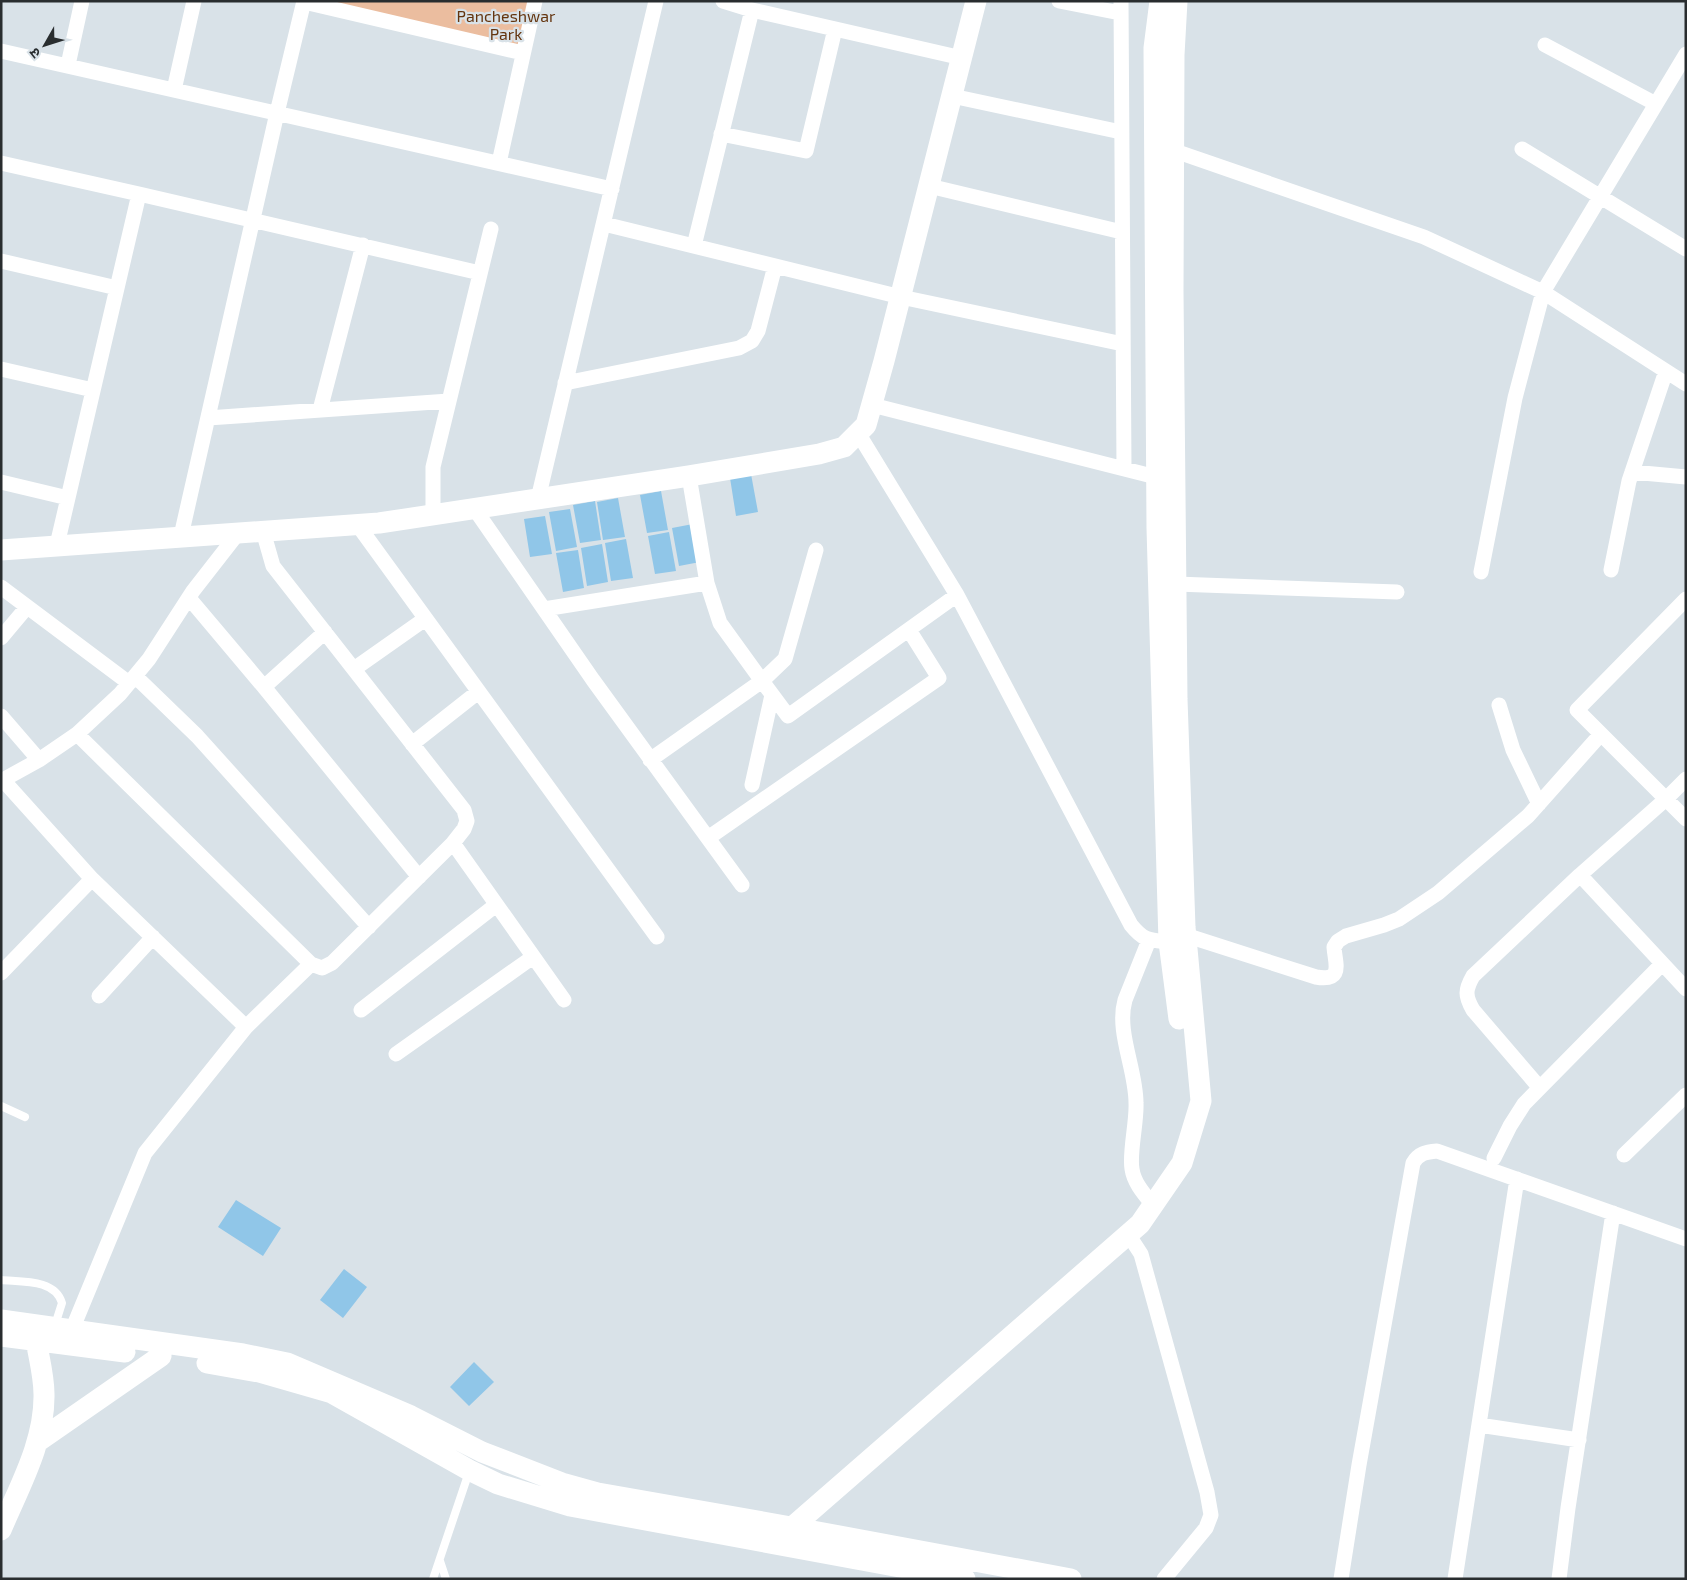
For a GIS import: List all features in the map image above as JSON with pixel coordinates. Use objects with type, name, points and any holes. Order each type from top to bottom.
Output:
[{"type":"main road","points":[[1,550],[357,524],[433,515],[690,476],[819,454],[844,447],[866,425],[901,297],[976,1]]},
{"type":"main road","points":[[1160,1],[1154,48],[1164,149],[1173,291],[1178,699],[1168,939]]},
{"type":"main road","points":[[774,1543],[1140,1224],[1182,1163],[1189,1096],[1168,939],[1156,477],[1164,149],[1174,55],[1177,1]]},
{"type":"main road","points":[[1,1320],[243,1354],[287,1363],[411,1416],[482,1452],[562,1483],[598,1493],[1072,1579]]},
{"type":"main road","points":[[1,1336],[161,1356],[259,1372],[332,1393],[469,1470],[498,1484],[570,1506],[965,1579]]},
{"type":"main road","points":[[1,1530],[37,1442],[43,1413],[44,1392],[36,1340]]},
{"type":"main road","points":[[37,1442],[161,1356]]},
{"type":"street","points":[[68,65],[82,1]]},
{"type":"street","points":[[174,90],[194,1]]},
{"type":"street","points":[[499,163],[535,1]]},
{"type":"street","points":[[538,499],[656,1]]},
{"type":"street","points":[[723,1],[752,10],[962,58]]},
{"type":"street","points":[[1060,1],[1120,7],[1124,468]]},
{"type":"street","points":[[181,536],[304,2],[524,53]]},
{"type":"street","points":[[694,246],[752,10]]},
{"type":"street","points":[[721,134],[806,150],[835,29]]},
{"type":"street","points":[[1545,46],[1656,104]]},
{"type":"street","points":[[1,51],[612,189]]},
{"type":"street","points":[[1481,572],[1515,398],[1543,292],[1686,54]]},
{"type":"street","points":[[952,96],[1121,132]]},
{"type":"street","points":[[1522,148],[1686,249]]},
{"type":"street","points":[[1164,149],[1424,237],[1543,292],[1686,384]]},
{"type":"street","points":[[1,163],[480,273]]},
{"type":"street","points":[[929,186],[1122,232]]},
{"type":"street","points":[[57,545],[139,194]]},
{"type":"street","points":[[604,224],[901,297],[1123,344]]},
{"type":"street","points":[[433,515],[433,467],[491,229]]},
{"type":"street","points":[[320,410],[363,245]]},
{"type":"street","points":[[1,261],[117,288]]},
{"type":"street","points":[[565,383],[739,348],[752,342],[758,331],[775,266]]},
{"type":"street","points":[[1,368],[93,390]]},
{"type":"street","points":[[1611,570],[1626,490],[1666,371]]},
{"type":"street","points":[[208,418],[449,401]]},
{"type":"street","points":[[872,404],[1156,477]]},
{"type":"street","points":[[858,432],[957,596],[1131,925],[1140,936],[1168,939],[1324,979],[1331,976],[1336,972],[1334,947],[1338,941],[1346,936],[1384,925],[1399,918],[1438,893],[1528,816],[1601,734]]},
{"type":"street","points":[[1632,472],[1686,477]]},
{"type":"street","points":[[690,476],[707,584],[720,624],[788,716],[957,596]]},
{"type":"street","points":[[1,482],[68,498]]},
{"type":"street","points":[[474,508],[650,760],[742,885]]},
{"type":"street","points":[[357,524],[657,937]]},
{"type":"street","points":[[77,734],[310,964],[322,968],[332,963],[452,843],[464,829],[467,821],[464,810],[273,566],[263,531]]},
{"type":"street","points":[[239,532],[189,598],[149,659],[132,679],[77,734],[39,760],[2,781],[92,879],[246,1027]]},
{"type":"street","points":[[650,760],[762,681],[785,659],[816,550]]},
{"type":"street","points":[[544,609],[707,584]]},
{"type":"street","points":[[1176,584],[1397,592]]},
{"type":"street","points":[[1,588],[132,679],[197,736],[369,927]]},
{"type":"street","points":[[189,598],[419,877]]},
{"type":"street","points":[[1686,599],[1577,710],[1686,819]]},
{"type":"street","points":[[1,638],[27,607]]},
{"type":"street","points":[[354,669],[425,619]]},
{"type":"street","points":[[708,838],[940,678],[909,630]]},
{"type":"street","points":[[264,687],[325,632]]},
{"type":"street","points":[[412,744],[478,692]]},
{"type":"street","points":[[752,785],[772,695]]},
{"type":"street","points":[[1499,705],[1513,750],[1539,804]]},
{"type":"street","points":[[1,716],[39,760]]},
{"type":"street","points":[[1540,1087],[1473,1010],[1466,998],[1468,984],[1473,976],[1580,875],[1686,779]]},
{"type":"street","points":[[452,843],[564,1000]]},
{"type":"street","points":[[1580,875],[1686,989]]},
{"type":"street","points":[[1,974],[92,879]]},
{"type":"street","points":[[360,1010],[496,905]]},
{"type":"street","points":[[100,996],[153,937]]},
{"type":"street","points":[[1153,1205],[1135,1181],[1131,1166],[1136,1103],[1134,1079],[1122,1022],[1122,1010],[1125,1000],[1168,939]]},
{"type":"street","points":[[396,1054],[533,957]]},
{"type":"street","points":[[63,1328],[144,1153],[246,1027],[310,964]]},
{"type":"street","points":[[1494,1158],[1510,1126],[1524,1104],[1662,964]]},
{"type":"street","points":[[1624,1155],[1686,1095]]},
{"type":"street","points":[[1341,1579],[1359,1465],[1413,1163],[1417,1157],[1425,1152],[1437,1151],[1686,1239]]},
{"type":"street","points":[[1455,1579],[1517,1179]]},
{"type":"street","points":[[1559,1579],[1614,1213]]},
{"type":"street","points":[[1128,1234],[1141,1254],[1207,1492],[1211,1515],[1206,1528],[1164,1579]]},
{"type":"street","points":[[1479,1425],[1579,1440]]},
{"type":"lane","points":[[1,1106],[26,1117]]},
{"type":"lane","points":[[1,1280],[45,1285],[55,1290],[62,1303],[63,1328]]},
{"type":"lane","points":[[433,1579],[469,1470]]},
{"type":"lane","points":[[440,1561],[446,1579]]},
{"type":"green space","name":"Pancheshwar Park","points":[[305,1],[535,1],[523,53]]},
{"type":"building","points":[[751,474],[758,512],[736,516],[730,478]]},
{"type":"building","points":[[661,491],[668,530],[647,533],[640,495]]},
{"type":"building","points":[[618,498],[625,537],[603,540],[597,502]]},
{"type":"building","points":[[595,501],[601,540],[580,543],[573,505]]},
{"type":"building","points":[[570,509],[577,547],[556,551],[549,512]]},
{"type":"building","points":[[545,516],[552,554],[530,557],[524,519]]},
{"type":"building","points":[[693,524],[700,562],[679,566],[672,528]]},
{"type":"building","points":[[669,532],[676,571],[655,574],[648,536]]},
{"type":"building","points":[[626,539],[633,578],[611,581],[605,543]]},
{"type":"building","points":[[602,544],[608,582],[587,586],[581,548]]},
{"type":"building","points":[[578,550],[584,588],[563,592],[556,553]]},
{"type":"building","points":[[236,1200],[281,1228],[263,1256],[218,1227]]},
{"type":"building","points":[[344,1269],[367,1287],[343,1318],[320,1300]]},
{"type":"building","points":[[474,1362],[494,1382],[469,1406],[450,1387]]}]
